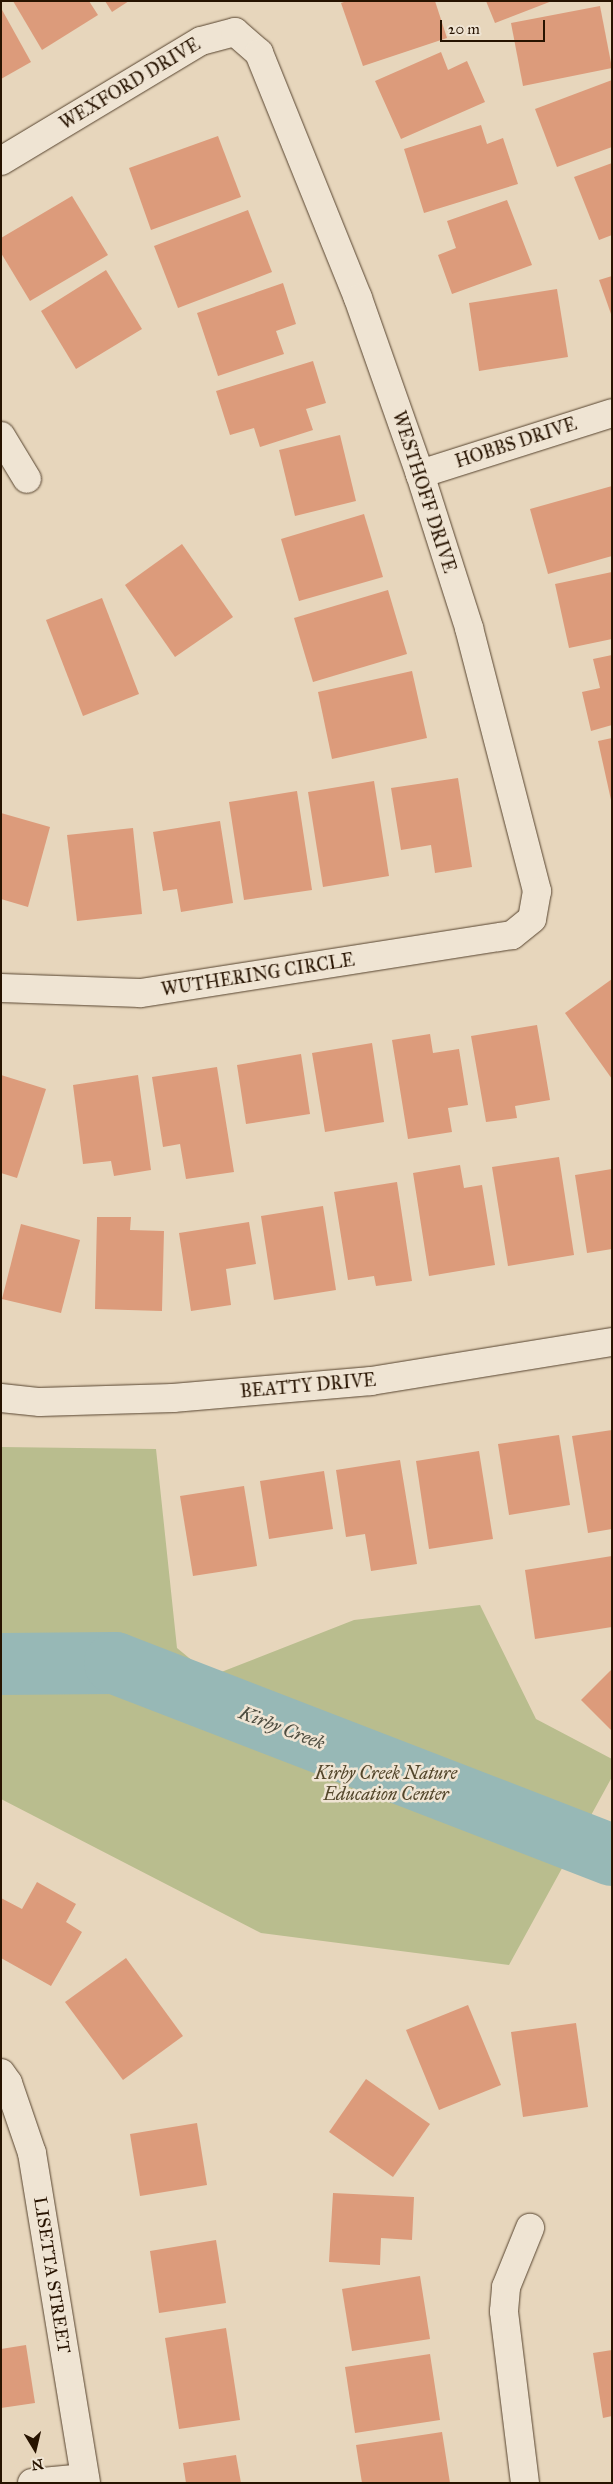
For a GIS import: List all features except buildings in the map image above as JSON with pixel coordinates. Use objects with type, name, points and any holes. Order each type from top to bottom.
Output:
[{"type":"street","name":"WEXFORD DRIVE","points":[[1,161],[201,41],[235,32],[258,53]]},
{"type":"street","name":"WESTHOFF DRIVE","points":[[258,53],[358,298],[420,474],[469,628],[538,891],[532,919],[512,935]]},
{"type":"street","name":"HOBBS DRIVE","points":[[420,474],[612,413]]},
{"type":"street","points":[[1,436],[27,479]]},
{"type":"street","name":"WUTHERING CIRCLE","points":[[1,988],[140,992],[512,935]]},
{"type":"street","name":"BEATTY DRIVE","points":[[1,1398],[40,1402],[159,1399],[371,1381],[612,1342]]},
{"type":"street","name":"LISETTA STREET","points":[[1,2073],[8,2083],[32,2153],[85,2480]]},
{"type":"street","points":[[524,2483],[504,2312],[506,2286],[530,2228]]},
{"type":"street","points":[[32,2483],[85,2480]]},
{"type":"green space","name":"Kirby Creek Nature Education Center","points":[[1,1447],[156,1449],[177,1648],[211,1676],[354,1620],[480,1605],[536,1719],[612,1759],[612,1777],[509,1965],[261,1933],[1,1799]]},
{"type":"waterway","name":"Kirby Creek","points":[[1,1664],[115,1663],[612,1855]]}]
